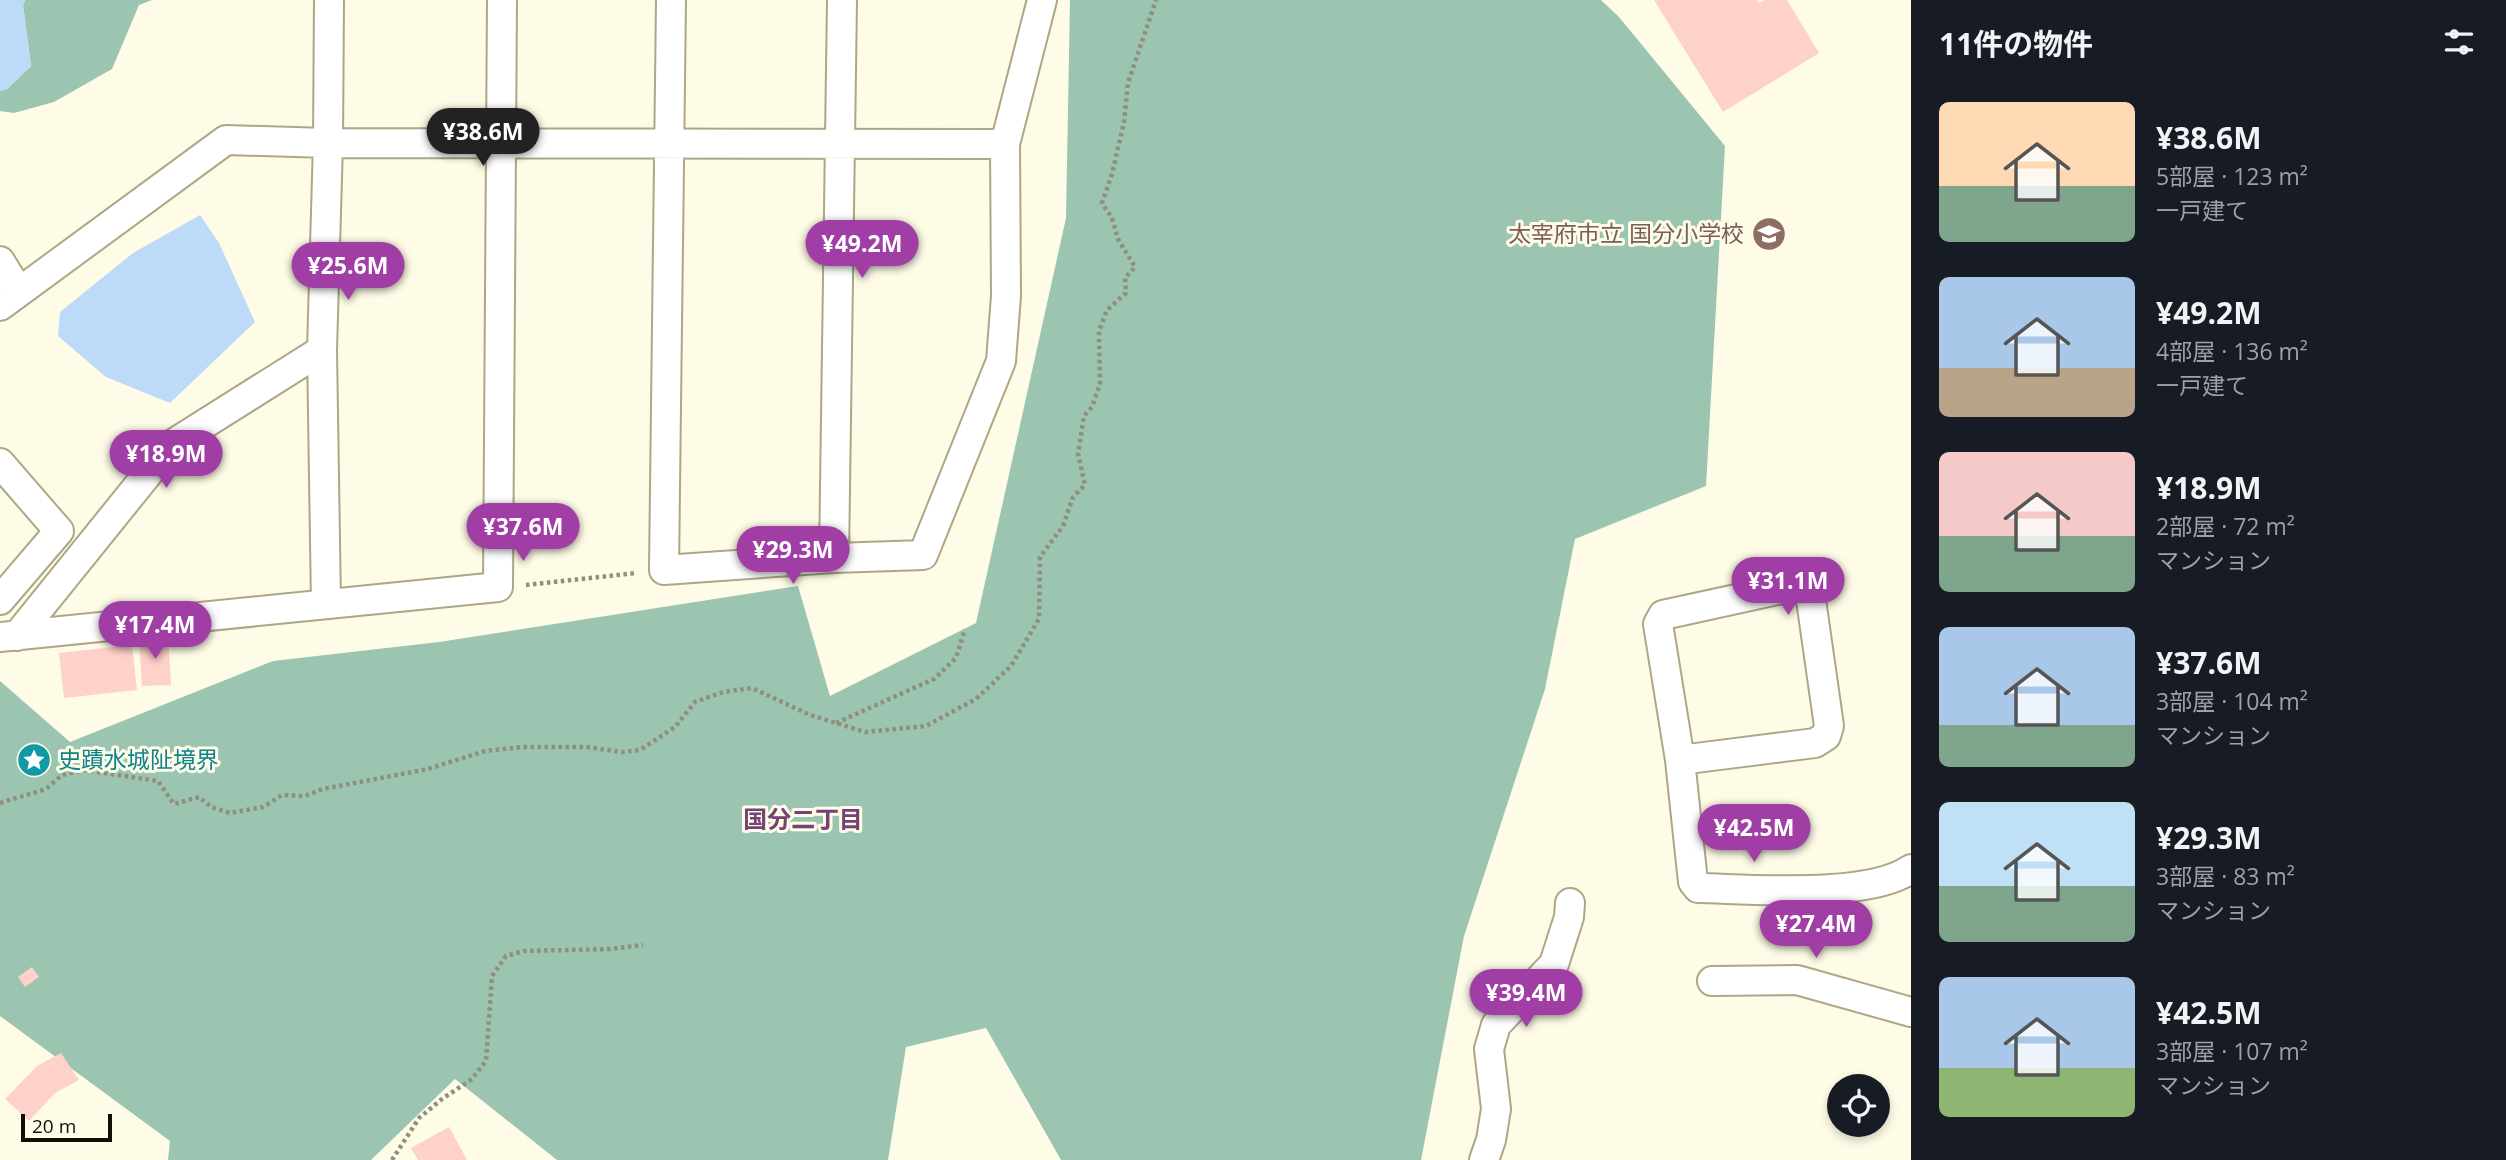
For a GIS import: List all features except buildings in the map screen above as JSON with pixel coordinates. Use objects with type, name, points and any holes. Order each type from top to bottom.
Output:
[{"type":"street","points":[[326,604],[322,350],[328,143],[328,0]]},
{"type":"street","points":[[9,637],[503,587],[502,0]]},
{"type":"street","points":[[671,0],[664,570],[834,558],[923,555],[1001,361],[1006,296],[1005,144],[1042,0]]},
{"type":"street","points":[[834,558],[842,0]]},
{"type":"street","points":[[0,261],[9,299],[226,140],[328,143],[1005,144]]},
{"type":"street","points":[[9,637],[171,445],[322,350]]},
{"type":"street","points":[[0,463],[60,531],[0,600]]},
{"type":"street","points":[[1680,760],[1815,743],[1826,736],[1829,726],[1811,600],[1805,590],[1796,586],[1663,615],[1658,624],[1680,760],[1693,881],[1698,888],[1838,890],[1893,879],[1911,869]]},
{"type":"street","points":[[1484,1160],[1492,1140],[1496,1109],[1489,1049],[1496,1025],[1554,964],[1569,917],[1570,903]]},
{"type":"street","points":[[1712,981],[1797,980],[1911,1012]]},
{"type":"path","points":[[503,587],[664,570]]},
{"type":"path","points":[[836,723],[934,679],[956,658],[965,629]]},
{"type":"path","points":[[393,1160],[419,1118],[472,1079],[486,1061],[492,976],[506,956],[524,951],[610,949],[643,945]]},
{"type":"green space","points":[[25,0],[152,0],[139,5],[112,69],[54,102],[14,113],[0,111],[0,91],[7,89],[31,66],[23,5]]},
{"type":"green space","points":[[1070,0],[1601,0],[1619,17],[1725,146],[1706,486],[1575,539],[1545,689],[1464,936],[1421,1160],[1061,1160],[986,1028],[906,1047],[888,1160],[557,1160],[455,1079],[371,1160],[168,1160],[170,1141],[0,1016],[0,681],[70,742],[273,661],[439,642],[798,586],[830,696],[976,623],[1066,218]]},
{"type":"water","points":[[0,0],[25,0],[23,5],[31,66],[7,89],[0,91]]},
{"type":"water","points":[[200,215],[219,243],[255,322],[170,403],[106,377],[58,336],[60,312],[133,253]]},
{"type":"place","name":"太宰府市立 国分小学校","points":[[1769,234]]},
{"type":"place","name":"史蹟水城阯境界","points":[[34,760]]},
{"type":"district","name":"国分二丁目","points":[[803,820]]}]
